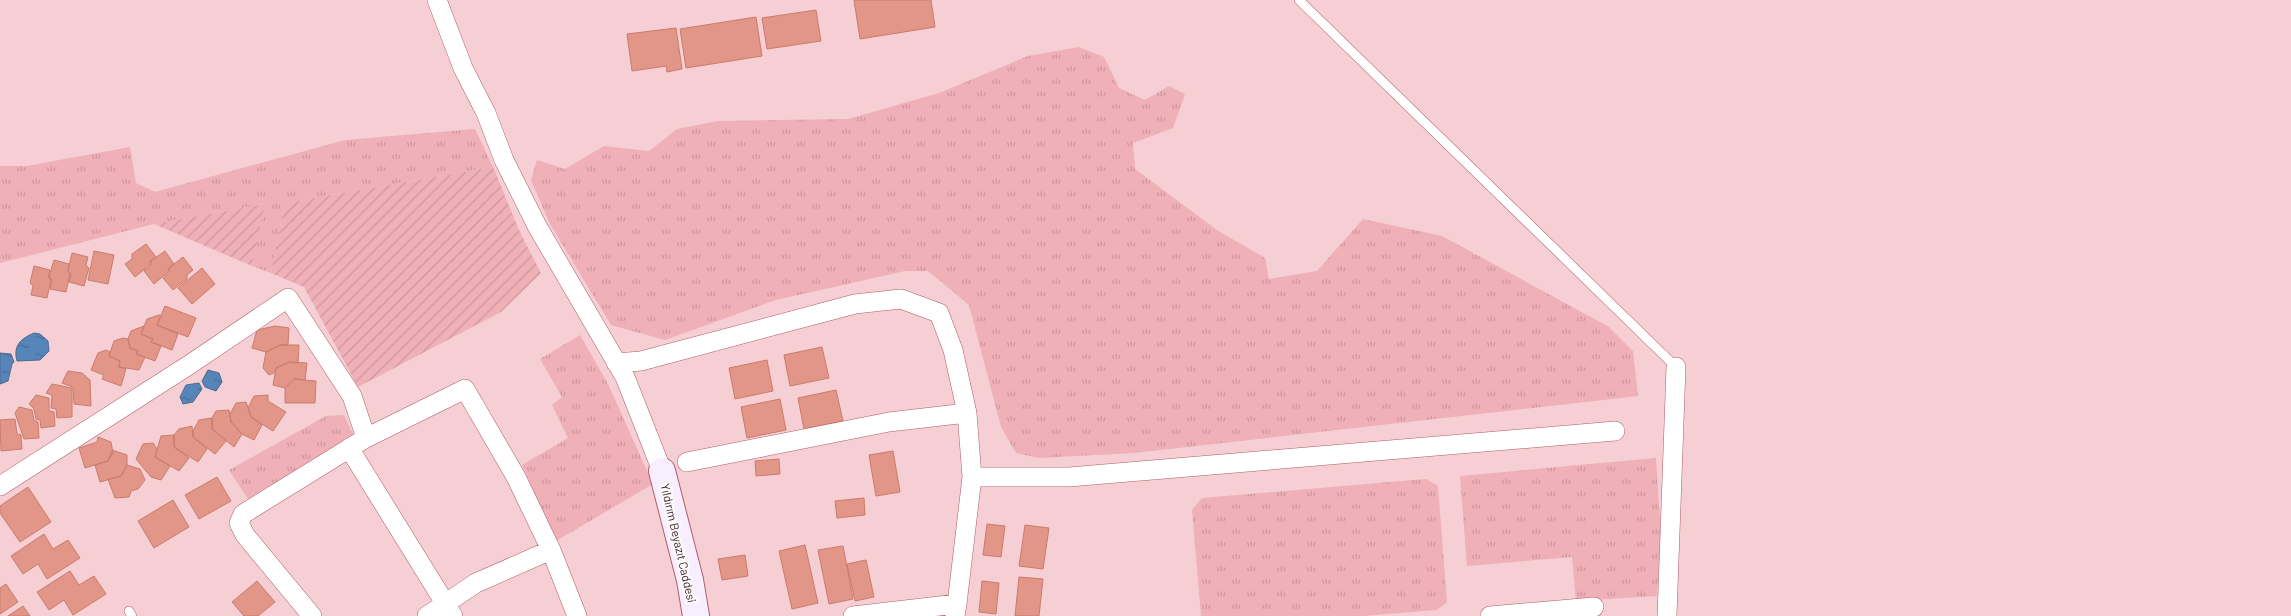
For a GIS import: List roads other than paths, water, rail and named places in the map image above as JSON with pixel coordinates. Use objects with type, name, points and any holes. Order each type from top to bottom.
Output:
[{"type":"street","points":[[437,0],[463,68],[486,114],[504,160],[537,226],[625,377],[662,471]]},
{"type":"street","points":[[0,486],[189,365],[288,298],[352,396],[366,438]]},
{"type":"street","points":[[616,363],[641,361],[855,304],[901,299],[939,313],[953,350],[967,413],[972,477],[956,610],[853,616]]},
{"type":"street","points":[[1668,616],[1676,367]]},
{"type":"street","points":[[312,616],[244,535],[239,523],[243,514],[366,438],[465,389],[516,477],[551,550],[577,616]]},
{"type":"street","points":[[687,462],[889,422],[967,413]]},
{"type":"street","points":[[972,477],[1069,476],[1615,431]]},
{"type":"street","points":[[349,448],[449,609]]},
{"type":"street","name":"Yıldırım Beyazıt Caddesi","points":[[662,471],[690,580],[696,616]]},
{"type":"street","points":[[428,616],[449,609],[476,583],[551,550]]},
{"type":"street","points":[[1490,616],[1594,607]]},
{"type":"lane","points":[[1299,0],[1676,367]]},
{"type":"water","points":[[34,333],[40,334],[48,341],[49,351],[40,360],[17,361],[17,347],[21,341]]},
{"type":"water","points":[[0,353],[11,354],[14,362],[8,381],[0,384]]},
{"type":"water","points":[[208,370],[219,373],[222,382],[216,391],[205,387],[202,381]]},
{"type":"water","points":[[199,383],[202,389],[193,402],[183,404],[180,397],[186,385]]}]
